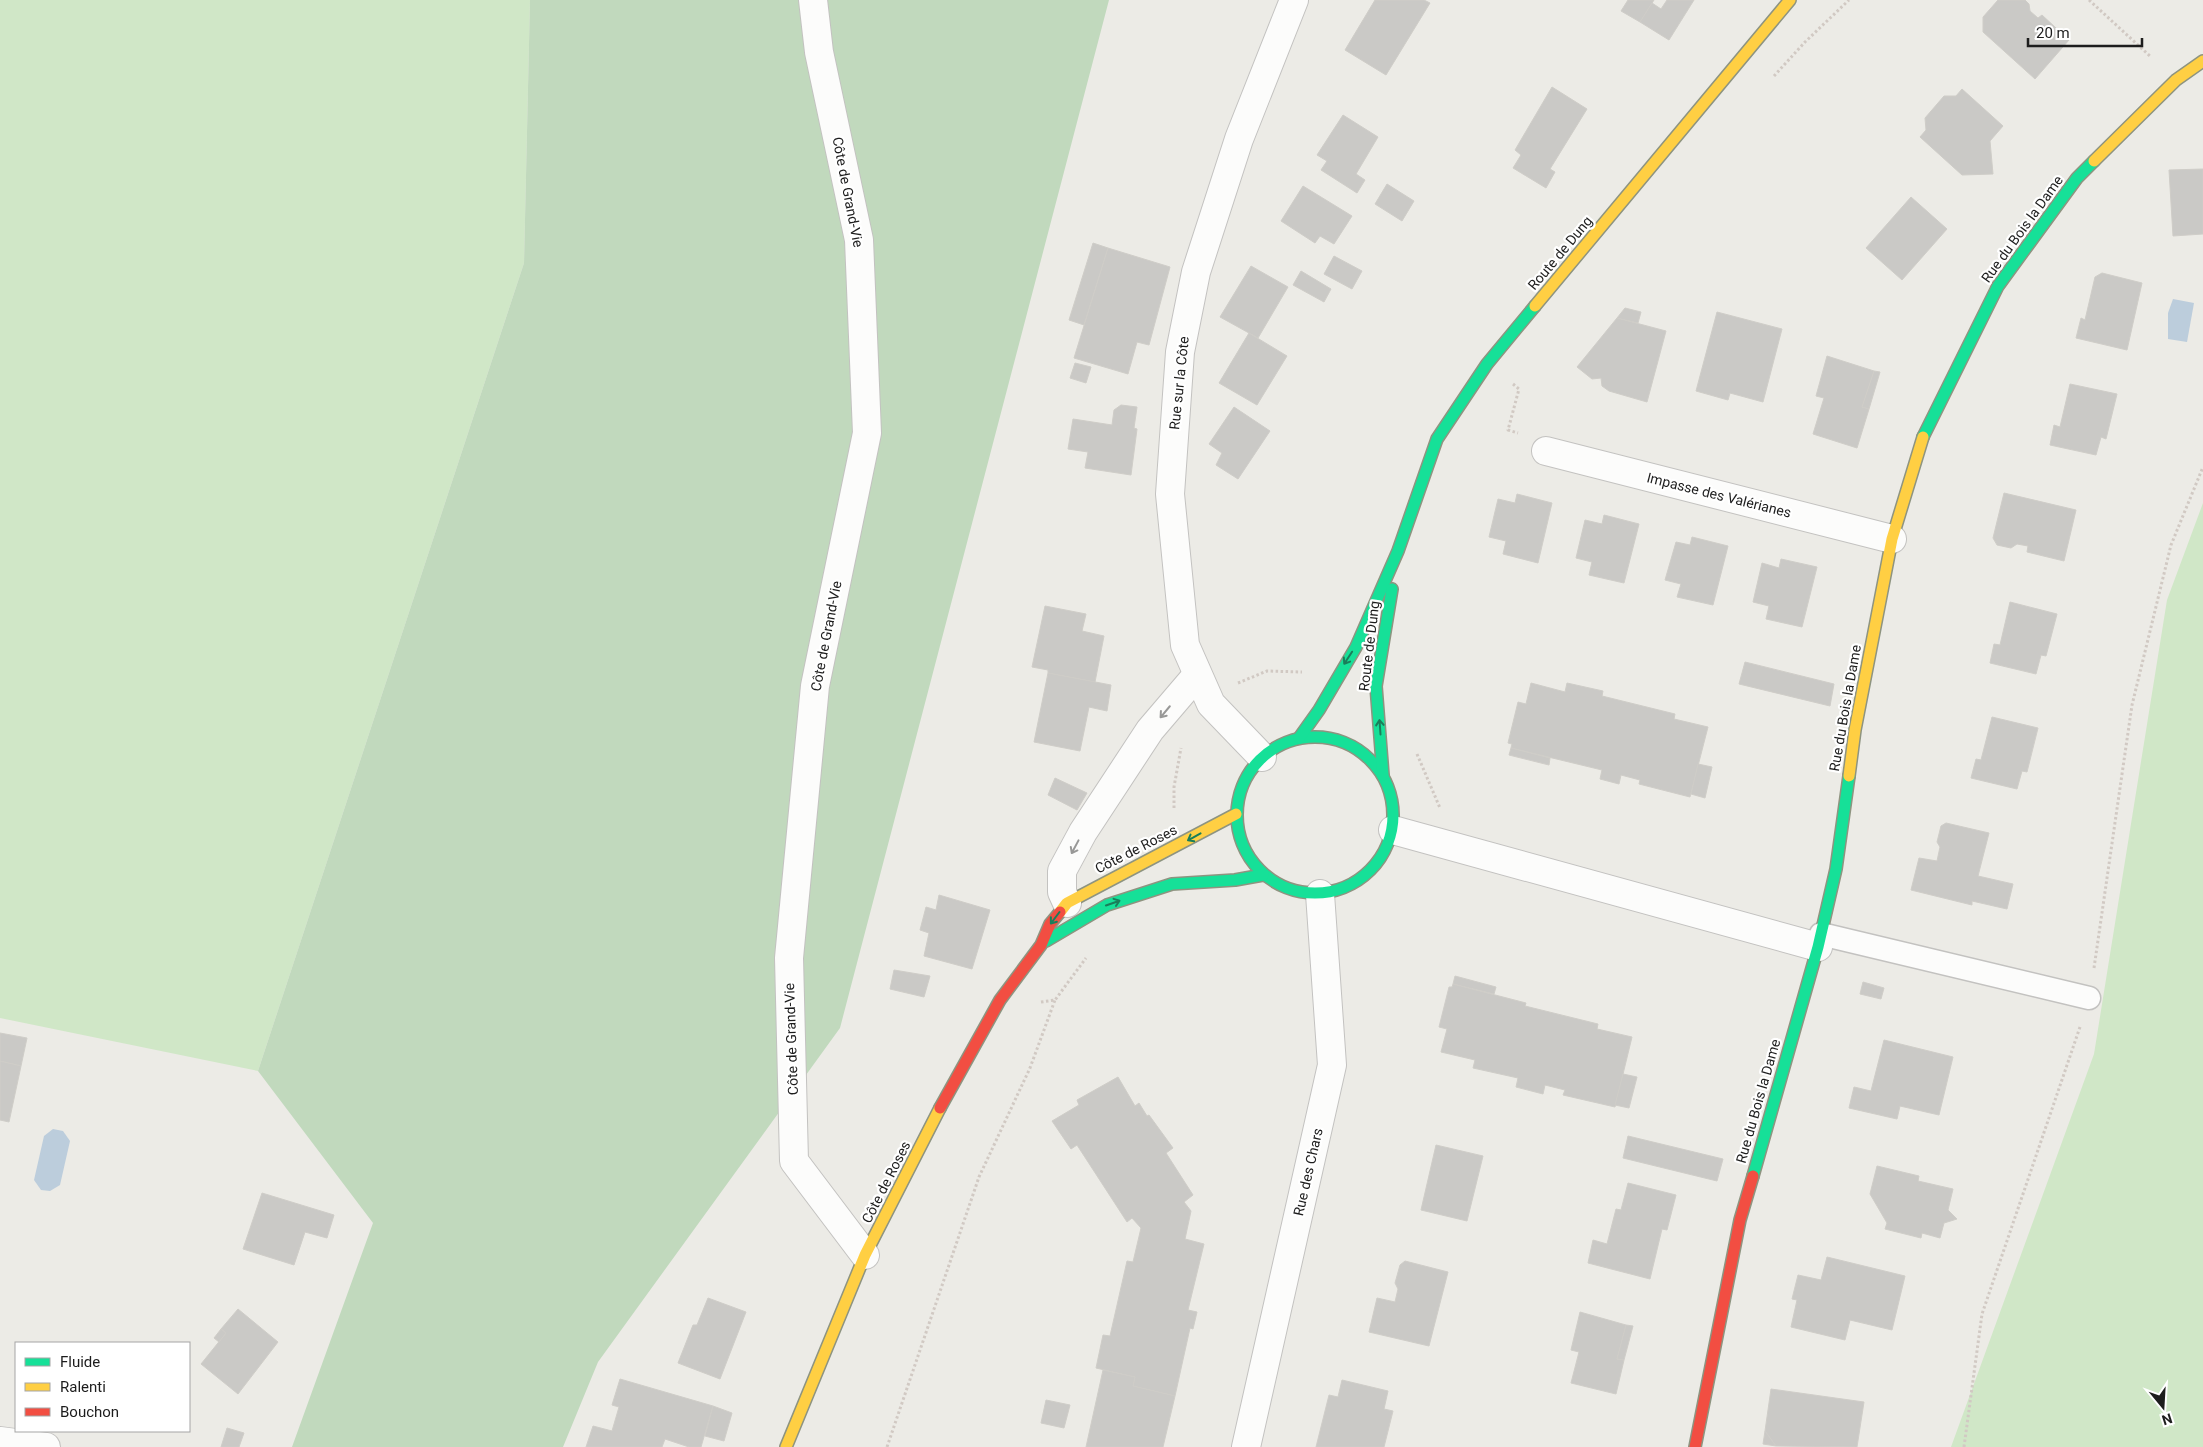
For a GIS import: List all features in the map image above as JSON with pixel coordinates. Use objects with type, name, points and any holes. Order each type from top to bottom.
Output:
[{"type":"street","name":"Côte de Grand-Vie","points":[[813,0],[819,52],[859,240],[867,433],[817,676],[813,705],[789,958],[794,1161],[865,1256]]},
{"type":"street","name":"Rue sur la Côte","points":[[1262,757],[1211,704],[1196,675],[1185,645],[1170,494],[1180,352],[1196,272],[1236,149],[1294,0]]},
{"type":"street","name":"Route de Dung","points":[[1299,738],[1319,710],[1356,647],[1398,551],[1437,439],[1487,364],[1790,0]]},
{"type":"street","name":"Rue du Bois la Dame","points":[[1696,1447],[1740,1220],[1820,940],[1836,869],[1855,730],[1892,539],[1920,443],[1998,286],[2077,178],[2176,80],[2203,62]]},
{"type":"street","name":"Impasse des Valérianes","points":[[1546,451],[1892,539]]},
{"type":"street","name":"Route de Dung","points":[[1383,775],[1376,686],[1398,551]]},
{"type":"street","points":[[1067,903],[1062,892],[1062,871],[1083,832],[1150,730],[1196,675]]},
{"type":"street","points":[[1299,738],[1331,738],[1361,751],[1383,775],[1393,801],[1393,830],[1379,862],[1353,884],[1320,894],[1290,890],[1264,875],[1243,848],[1236,814],[1243,783],[1262,757],[1299,738]]},
{"type":"street","name":"Côte de Roses","points":[[786,1447],[865,1256],[955,1078],[1000,1000],[1041,945],[1050,924],[1067,903],[1236,814]]},
{"type":"street","points":[[1393,830],[1820,940]]},
{"type":"street","name":"Côte de Roses","points":[[1041,945],[1077,921],[1107,905],[1172,884],[1236,880],[1264,875]]},
{"type":"street","name":"Rue des Chars","points":[[1246,1447],[1332,1065],[1320,894]]},
{"type":"street","points":[[0,1441],[46,1447]]},
{"type":"lane","points":[[1820,940],[2090,998]]},
{"type":"path","points":[[1773,77],[1804,42],[1849,0]]},
{"type":"path","points":[[2089,0],[2176,80]]},
{"type":"path","points":[[1487,364],[1519,390],[1508,430],[1543,438],[1546,451]]},
{"type":"path","points":[[1964,1447],[1982,1314],[2090,998],[2132,705],[2171,545],[2203,467]]},
{"type":"path","points":[[1417,753],[1440,807],[1442,842]]},
{"type":"path","points":[[887,1447],[979,1177],[1030,1068],[1055,1000]]},
{"type":"green space","points":[[0,0],[530,0],[524,263],[258,1071],[0,1018]]},
{"type":"green space","points":[[530,0],[1109,0],[840,1028],[598,1362],[563,1447],[292,1447],[373,1223],[258,1071],[524,263]]},
{"type":"green space","points":[[2203,503],[2203,1447],[1951,1447],[2094,1054],[2167,600]]},
{"type":"water","points":[[2173,299],[2194,303],[2187,342],[2168,339],[2168,313]]},
{"type":"water","points":[[53,1129],[63,1131],[70,1141],[60,1185],[50,1191],[41,1190],[34,1180],[44,1136]]},
{"type":"building","points":[[1375,0],[1424,0],[1430,3],[1386,75],[1345,50]]},
{"type":"building","points":[[1628,0],[1654,0],[1640,22],[1621,11]]},
{"type":"building","points":[[1667,0],[1694,0],[1669,40],[1640,22],[1652,3],[1661,9]]},
{"type":"building","points":[[1998,0],[2025,0],[2029,4],[2030,11],[2038,18],[2042,15],[2069,40],[2035,79],[1983,32],[1983,17]]},
{"type":"building","points":[[1552,87],[1587,109],[1550,169],[1555,172],[1546,188],[1513,168],[1521,155],[1515,150]]},
{"type":"building","points":[[1962,89],[2003,126],[1990,141],[1993,174],[1962,175],[1920,137],[1926,130],[1925,118],[1944,96],[1956,96]]},
{"type":"building","points":[[1343,115],[1378,137],[1356,174],[1365,180],[1357,193],[1321,170],[1327,161],[1317,155]]},
{"type":"building","points":[[2203,169],[2203,234],[2173,236],[2169,170]]},
{"type":"building","points":[[1387,184],[1414,201],[1402,221],[1375,204]]},
{"type":"building","points":[[1303,186],[1352,216],[1334,244],[1320,236],[1315,243],[1281,221]]},
{"type":"building","points":[[1911,197],[1947,229],[1902,280],[1866,248]]},
{"type":"building","points":[[1093,243],[1108,248],[1084,325],[1069,320]]},
{"type":"building","points":[[1108,248],[1170,267],[1149,345],[1137,342],[1128,374],[1074,358]]},
{"type":"building","points":[[1334,256],[1362,271],[1352,289],[1324,274]]},
{"type":"building","points":[[1251,266],[1288,287],[1258,338],[1220,317]]},
{"type":"building","points":[[1301,271],[1331,289],[1324,302],[1293,285]]},
{"type":"building","points":[[2102,273],[2142,283],[2127,350],[2076,338],[2081,318],[2085,320],[2095,277]]},
{"type":"building","points":[[1625,308],[1641,312],[1638,323],[1617,318]]},
{"type":"building","points":[[1717,312],[1782,329],[1763,402],[1730,393],[1728,400],[1696,391]]},
{"type":"building","points":[[1617,318],[1666,331],[1647,402],[1609,391],[1602,386],[1601,378],[1592,379],[1577,367]]},
{"type":"building","points":[[1249,333],[1287,356],[1257,405],[1219,383]]},
{"type":"building","points":[[1827,356],[1874,371],[1862,407],[1869,409],[1857,448],[1813,434],[1824,398],[1816,396]]},
{"type":"building","points":[[1075,363],[1091,367],[1086,383],[1070,378]]},
{"type":"building","points":[[1874,371],[1880,372],[1869,409],[1862,407]]},
{"type":"building","points":[[2070,384],[2117,394],[2106,439],[2101,437],[2096,455],[2050,445],[2054,425],[2060,427]]},
{"type":"building","points":[[1121,405],[1137,407],[1134,428],[1137,429],[1131,475],[1085,468],[1088,452],[1068,449],[1073,419],[1112,425],[1114,410]]},
{"type":"building","points":[[1234,407],[1270,431],[1238,479],[1216,465],[1222,453],[1209,444]]},
{"type":"building","points":[[2004,493],[2076,510],[2064,561],[2027,552],[2028,546],[2017,544],[2011,548],[1997,545],[1993,538]]},
{"type":"building","points":[[1517,494],[1552,503],[1538,563],[1503,554],[1506,541],[1489,537],[1498,499],[1515,503]]},
{"type":"building","points":[[1604,515],[1639,524],[1624,583],[1589,575],[1592,562],[1576,558],[1585,520],[1602,524]]},
{"type":"building","points":[[1692,537],[1728,546],[1713,605],[1677,597],[1681,584],[1665,580],[1676,542],[1690,545]]},
{"type":"building","points":[[1781,559],[1817,567],[1802,627],[1766,619],[1769,606],[1753,602],[1762,563],[1779,568]]},
{"type":"building","points":[[2010,602],[2057,614],[2046,656],[2041,655],[2036,674],[1990,663],[1994,644],[2000,645]]},
{"type":"building","points":[[1045,606],[1086,614],[1082,631],[1104,636],[1095,682],[1048,673],[1048,670],[1032,667]]},
{"type":"building","points":[[1745,662],[1834,684],[1830,706],[1739,684]]},
{"type":"building","points":[[1048,673],[1111,685],[1107,711],[1089,707],[1080,751],[1034,742]]},
{"type":"building","points":[[1531,683],[1565,692],[1567,683],[1603,691],[1602,696],[1675,714],[1674,719],[1708,727],[1690,797],[1639,784],[1640,780],[1621,775],[1619,784],[1600,779],[1602,770],[1511,748],[1512,744],[1508,743],[1518,702],[1526,704]]},
{"type":"building","points":[[1992,717],[2038,728],[2027,772],[2022,771],[2017,789],[1971,778],[1976,759],[1981,760]]},
{"type":"building","points":[[1511,748],[1550,758],[1549,765],[1509,755]]},
{"type":"building","points":[[1698,764],[1712,767],[1705,798],[1691,794]]},
{"type":"building","points":[[1055,778],[1087,793],[1077,810],[1048,795]]},
{"type":"building","points":[[1946,823],[1989,833],[1978,876],[2013,884],[2007,909],[1972,901],[1972,905],[1911,890],[1919,858],[1937,861],[1940,847],[1937,842],[1941,826]]},
{"type":"building","points":[[939,895],[990,910],[972,969],[924,956],[929,933],[920,930],[926,907],[936,910]]},
{"type":"building","points":[[894,970],[930,976],[924,997],[890,989]]},
{"type":"building","points":[[1455,976],[1496,987],[1494,994],[1453,984]]},
{"type":"building","points":[[1863,982],[1884,988],[1881,999],[1860,994]]},
{"type":"building","points":[[1453,984],[1526,1003],[1525,1006],[1598,1024],[1597,1029],[1632,1037],[1615,1107],[1563,1095],[1565,1090],[1545,1085],[1543,1094],[1516,1087],[1518,1078],[1473,1068],[1475,1060],[1441,1052],[1447,1029],[1439,1027],[1449,987],[1452,987]]},
{"type":"building","points":[[0,1033],[27,1038],[21,1066],[0,1061]]},
{"type":"building","points":[[1884,1040],[1953,1057],[1939,1115],[1900,1106],[1897,1119],[1849,1108],[1854,1087],[1871,1091]]},
{"type":"building","points":[[0,1061],[21,1066],[9,1122],[0,1120]]},
{"type":"building","points":[[1623,1074],[1637,1077],[1629,1108],[1615,1105]]},
{"type":"building","points":[[1118,1077],[1135,1106],[1139,1103],[1173,1148],[1166,1153],[1193,1195],[1184,1202],[1191,1211],[1185,1239],[1204,1244],[1188,1310],[1197,1312],[1193,1329],[1190,1328],[1175,1396],[1133,1386],[1135,1377],[1096,1368],[1103,1335],[1110,1336],[1127,1261],[1133,1262],[1141,1228],[1132,1218],[1127,1222],[1077,1145],[1071,1149],[1052,1121],[1079,1105],[1077,1100]]},
{"type":"building","points":[[1628,1136],[1723,1159],[1717,1181],[1623,1158]]},
{"type":"building","points":[[1436,1145],[1483,1156],[1467,1221],[1421,1210]]},
{"type":"building","points":[[1877,1166],[1919,1176],[1918,1181],[1953,1189],[1948,1210],[1957,1219],[1944,1223],[1940,1238],[1922,1233],[1921,1238],[1885,1229],[1887,1223],[1870,1194]]},
{"type":"building","points":[[1628,1183],[1676,1195],[1667,1230],[1662,1229],[1650,1279],[1588,1263],[1593,1240],[1607,1244],[1616,1209],[1621,1210]]},
{"type":"building","points":[[262,1193],[334,1215],[327,1238],[305,1232],[294,1265],[243,1249]]},
{"type":"building","points":[[1827,1257],[1905,1276],[1892,1330],[1850,1320],[1845,1340],[1791,1327],[1797,1300],[1792,1299],[1798,1275],[1821,1280]]},
{"type":"building","points":[[1405,1261],[1448,1272],[1429,1346],[1369,1332],[1377,1298],[1395,1302],[1398,1289],[1395,1283],[1400,1265]]},
{"type":"building","points":[[708,1298],[746,1312],[720,1379],[678,1363],[693,1325],[697,1325]]},
{"type":"building","points":[[238,1309],[278,1342],[238,1394],[201,1364],[226,1333],[221,1329]]},
{"type":"building","points":[[1580,1312],[1626,1325],[1617,1359],[1624,1360],[1616,1394],[1571,1383],[1579,1352],[1571,1350]]},
{"type":"building","points":[[1626,1325],[1633,1326],[1624,1360],[1617,1359]]},
{"type":"building","points":[[221,1329],[226,1333],[219,1342],[214,1338]]},
{"type":"building","points":[[1103,1370],[1135,1377],[1133,1386],[1175,1396],[1163,1447],[1086,1447]]},
{"type":"building","points":[[620,1379],[713,1406],[701,1447],[689,1447],[665,1439],[662,1447],[586,1447],[593,1426],[612,1431],[619,1407],[612,1405]]},
{"type":"building","points":[[1342,1380],[1388,1391],[1384,1409],[1393,1411],[1384,1447],[1316,1447],[1329,1395],[1338,1397]]},
{"type":"building","points":[[1771,1389],[1864,1402],[1857,1447],[1776,1446],[1765,1431]]},
{"type":"building","points":[[1046,1400],[1070,1405],[1064,1428],[1041,1423]]},
{"type":"building","points":[[713,1406],[732,1413],[724,1441],[705,1436]]},
{"type":"building","points":[[227,1428],[244,1433],[239,1447],[221,1447]]},
{"type":"building","points":[[1765,1431],[1776,1446],[1763,1444]]},
{"type":"traffic: fast","points":[[1923,437],[1998,286],[2077,178],[2094,161]]},
{"type":"traffic: fast","points":[[1299,738],[1319,710],[1356,647],[1398,551],[1437,439],[1487,364],[1535,306]]},
{"type":"traffic: fast","points":[[1383,775],[1376,686],[1392,589]]},
{"type":"traffic: fast","points":[[1315,737],[1345,743],[1358,750],[1370,760],[1380,772],[1387,785],[1393,815],[1387,845],[1380,858],[1370,870],[1358,880],[1345,887],[1315,893],[1285,887],[1272,880],[1260,870],[1250,858],[1243,845],[1237,815],[1243,785],[1250,772],[1260,760],[1272,750],[1285,743],[1315,737]]},
{"type":"traffic: fast","points":[[1753,1176],[1818,947],[1836,869],[1849,776]]},
{"type":"traffic: fast","points":[[1046,941],[1107,905],[1172,884],[1235,880],[1263,875]]},
{"type":"traffic: slow","points":[[1535,306],[1790,0]]},
{"type":"traffic: slow","points":[[2094,161],[2176,80],[2203,61]]},
{"type":"traffic: slow","points":[[1849,776],[1855,730],[1892,539],[1923,437]]},
{"type":"traffic: slow","points":[[1060,912],[1067,903],[1236,814]]},
{"type":"traffic: slow","points":[[786,1447],[865,1255],[940,1108]]},
{"type":"traffic: jam","points":[[940,1108],[1000,1000],[1041,945],[1050,924],[1060,912]]},
{"type":"traffic: jam","points":[[1695,1447],[1740,1220],[1753,1176]]}]
